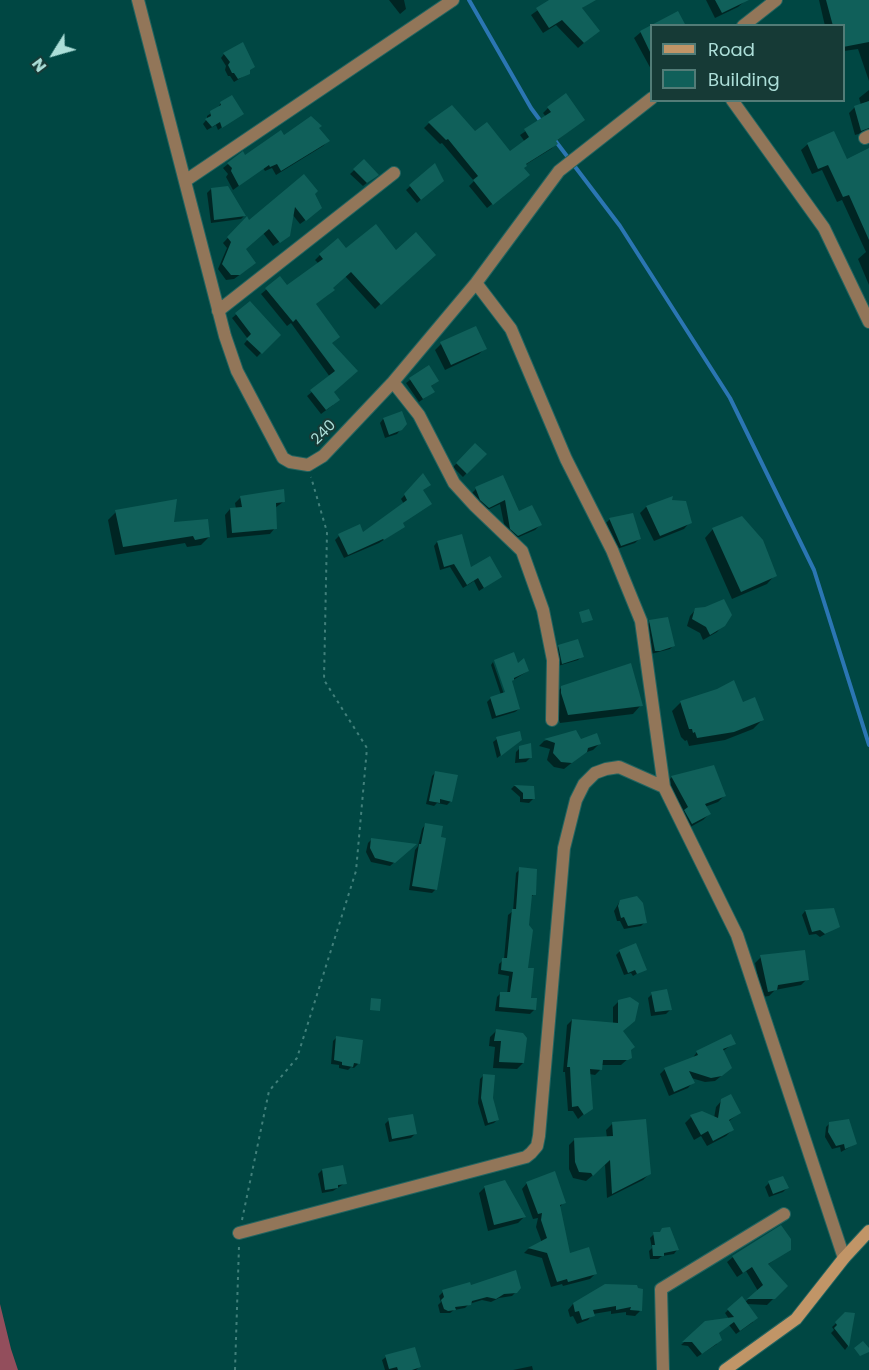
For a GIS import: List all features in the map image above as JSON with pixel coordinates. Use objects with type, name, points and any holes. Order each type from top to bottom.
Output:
[{"type":"main road","points":[[725,1370],[796,1319],[844,1258],[869,1232]]},
{"type":"street","name":"240","points":[[138,0],[218,311],[237,371],[283,458],[290,462],[308,465],[323,456],[393,382],[476,283],[559,171],[650,99]]},
{"type":"street","points":[[185,181],[453,0]]},
{"type":"street","points":[[746,24],[776,0]]},
{"type":"street","points":[[733,102],[824,228],[869,322]]},
{"type":"street","points":[[218,311],[394,173]]},
{"type":"street","points":[[476,283],[511,329],[566,459],[612,550],[641,621],[664,787],[737,935],[844,1258]]},
{"type":"street","points":[[393,382],[419,415],[454,483],[522,551],[543,610],[553,660],[552,720]]},
{"type":"street","points":[[239,1233],[526,1157],[531,1153],[537,1146],[539,1136],[564,848],[576,800],[584,784],[595,773],[606,769],[620,767],[664,787]]},
{"type":"street","points":[[663,1370],[661,1289],[784,1214]]},
{"type":"path","points":[[235,1370],[239,1233],[268,1091],[297,1058],[356,871],[367,748],[324,680],[327,532],[308,465]]},
{"type":"shaded area","points":[[0,1304],[11,1349],[18,1370],[0,1370]]},
{"type":"building","points":[[549,0],[596,0],[582,8],[600,31],[584,43],[562,20],[549,28],[536,8]]},
{"type":"building","points":[[715,0],[749,0],[722,13]]},
{"type":"building","points":[[826,0],[869,0],[869,42],[845,47],[845,24],[832,24]]},
{"type":"building","points":[[678,11],[685,24],[653,24]]},
{"type":"building","points":[[650,26],[650,52],[640,31]]},
{"type":"building","points":[[243,42],[255,67],[250,70],[250,74],[238,79],[232,73],[228,65],[230,62],[223,53]]},
{"type":"building","points":[[566,93],[585,120],[556,141],[558,144],[526,164],[524,168],[530,175],[493,205],[473,180],[478,176],[448,139],[446,140],[428,122],[452,105],[475,131],[487,122],[510,151],[529,137],[524,129],[551,112],[547,107]]},
{"type":"building","points":[[232,95],[244,114],[222,128],[220,122],[212,127],[205,119],[211,116],[210,111]]},
{"type":"building","points":[[869,101],[869,128],[861,131],[854,106]]},
{"type":"building","points":[[311,116],[322,126],[319,128],[330,141],[281,171],[277,164],[270,167],[269,165],[239,186],[231,171],[232,168],[227,163],[243,151],[245,155],[281,130],[284,135]]},
{"type":"building","points":[[834,131],[847,159],[869,148],[869,240],[849,195],[843,197],[828,165],[818,169],[807,143]]},
{"type":"building","points":[[364,159],[379,175],[367,183],[353,169]]},
{"type":"building","points":[[435,163],[444,181],[421,200],[409,185]]},
{"type":"building","points":[[304,174],[318,191],[315,194],[322,208],[306,221],[295,207],[290,236],[280,243],[269,229],[246,249],[256,263],[240,275],[231,275],[222,264],[231,242],[227,237],[247,216],[249,220]]},
{"type":"building","points":[[228,186],[246,216],[214,220],[211,188]]},
{"type":"building","points":[[376,224],[396,250],[416,232],[436,255],[381,305],[351,272],[333,288],[335,290],[316,304],[340,337],[332,343],[358,371],[334,392],[340,400],[326,410],[310,390],[335,371],[296,319],[293,322],[265,288],[280,276],[287,285],[323,259],[319,254],[338,238],[346,248]]},
{"type":"building","points":[[250,301],[281,335],[262,354],[246,339],[251,334],[235,313]]},
{"type":"building","points":[[476,326],[487,349],[451,365],[440,342]]},
{"type":"building","points":[[429,365],[439,381],[431,386],[435,392],[423,399],[409,378]]},
{"type":"building","points":[[402,411],[407,424],[402,430],[389,435],[383,418]]},
{"type":"building","points":[[475,443],[487,454],[467,474],[456,463]]},
{"type":"building","points":[[423,473],[431,485],[423,490],[432,504],[403,523],[405,527],[384,540],[348,555],[338,534],[360,524],[363,532],[407,500],[404,494]]},
{"type":"building","points":[[503,475],[519,511],[532,505],[542,525],[518,536],[510,529],[505,500],[489,508],[480,500],[475,487]]},
{"type":"building","points":[[284,489],[285,502],[276,503],[277,529],[232,533],[230,508],[242,507],[240,496]]},
{"type":"building","points":[[673,496],[672,500],[686,501],[692,523],[660,536],[646,506]]},
{"type":"building","points":[[177,499],[174,522],[208,519],[210,537],[195,540],[193,536],[123,547],[115,510]]},
{"type":"building","points":[[633,513],[641,539],[621,546],[609,518]]},
{"type":"building","points":[[742,516],[763,540],[777,576],[741,592],[712,528]]},
{"type":"building","points":[[462,534],[471,567],[490,556],[502,577],[484,588],[478,578],[467,585],[454,564],[444,567],[437,541]]},
{"type":"building","points":[[724,599],[732,615],[725,626],[710,635],[706,627],[692,619],[695,608],[705,607]]},
{"type":"building","points":[[589,609],[593,620],[582,623],[579,612]]},
{"type":"building","points":[[668,617],[675,646],[655,651],[649,620]]},
{"type":"building","points":[[578,639],[584,657],[562,664],[558,645]]},
{"type":"building","points":[[514,652],[518,663],[524,658],[529,671],[512,681],[520,709],[496,716],[490,697],[505,692],[494,660]]},
{"type":"building","points":[[631,663],[643,706],[568,715],[561,686]]},
{"type":"building","points":[[734,680],[743,702],[755,697],[764,720],[734,732],[697,738],[695,732],[689,729],[680,701],[717,689]]},
{"type":"building","points":[[576,730],[581,739],[597,733],[601,744],[588,748],[587,752],[572,763],[561,762],[553,753],[555,743],[544,739]]},
{"type":"building","points":[[520,731],[522,740],[501,756],[496,737]]},
{"type":"building","points":[[531,743],[532,758],[519,759],[519,746]]},
{"type":"building","points":[[714,765],[726,796],[705,804],[711,814],[692,824],[684,810],[688,807],[671,776]]},
{"type":"building","points":[[435,771],[458,775],[452,802],[440,799],[440,803],[429,801]]},
{"type":"building","points":[[514,785],[534,786],[535,799],[523,799],[523,793]]},
{"type":"building","points":[[425,823],[443,826],[441,837],[446,838],[437,890],[412,886]]},
{"type":"building","points":[[371,838],[417,844],[395,863],[375,858],[370,848]]},
{"type":"building","points":[[519,867],[537,869],[536,895],[532,895],[529,925],[533,930],[528,968],[534,968],[531,998],[537,998],[536,1010],[499,1007],[500,992],[510,992],[513,972],[501,970],[502,958],[507,958],[512,909],[516,909]]},
{"type":"building","points":[[637,896],[643,903],[647,923],[628,926],[624,917],[621,918],[618,906],[620,900]]},
{"type":"building","points":[[834,908],[840,927],[825,934],[820,930],[812,932],[805,910]]},
{"type":"building","points":[[636,943],[647,970],[637,974],[635,970],[628,973],[619,950]]},
{"type":"building","points":[[805,950],[809,980],[778,985],[777,990],[768,992],[760,955]]},
{"type":"building","points":[[667,989],[672,1010],[655,1012],[651,992]]},
{"type":"building","points":[[630,997],[639,1003],[635,1021],[623,1031],[635,1047],[631,1050],[632,1058],[603,1060],[602,1070],[590,1069],[593,1109],[584,1115],[578,1106],[572,1107],[570,1067],[567,1067],[572,1019],[618,1023],[618,1000]]},
{"type":"building","points":[[371,998],[381,999],[380,1011],[370,1010]]},
{"type":"building","points":[[496,1029],[523,1033],[527,1038],[524,1063],[499,1062],[501,1041],[494,1041]]},
{"type":"building","points":[[731,1034],[736,1044],[723,1049],[732,1068],[722,1076],[711,1078],[689,1071],[695,1083],[674,1092],[664,1068],[698,1055],[696,1051]]},
{"type":"building","points":[[336,1036],[363,1040],[360,1064],[354,1063],[353,1067],[342,1065],[342,1062],[334,1060]]},
{"type":"building","points":[[483,1074],[495,1075],[493,1098],[499,1120],[488,1123],[481,1098]]},
{"type":"building","points":[[731,1094],[741,1113],[729,1120],[734,1130],[713,1141],[708,1131],[701,1135],[690,1115],[702,1111],[718,1118],[721,1099]]},
{"type":"building","points":[[413,1114],[417,1134],[392,1139],[388,1118]]},
{"type":"building","points":[[646,1119],[651,1174],[612,1194],[610,1160],[593,1176],[591,1173],[579,1172],[575,1162],[574,1138],[613,1136],[612,1122]]},
{"type":"building","points":[[849,1119],[857,1144],[845,1149],[844,1144],[836,1146],[828,1132],[829,1122]]},
{"type":"building","points":[[343,1165],[347,1184],[325,1190],[322,1169]]},
{"type":"building","points":[[555,1171],[566,1203],[560,1205],[570,1253],[589,1247],[597,1274],[568,1282],[567,1279],[557,1282],[547,1253],[528,1248],[547,1238],[541,1220],[542,1213],[538,1214],[526,1182]]},
{"type":"building","points":[[783,1176],[789,1188],[773,1194],[768,1181]]},
{"type":"building","points":[[505,1180],[526,1217],[494,1225],[484,1186]]},
{"type":"building","points":[[781,1225],[791,1239],[791,1250],[768,1264],[788,1286],[775,1299],[747,1299],[763,1285],[752,1267],[743,1273],[732,1256]]},
{"type":"building","points":[[670,1227],[679,1250],[664,1253],[664,1256],[653,1256],[652,1245],[655,1245],[653,1232],[660,1232],[662,1228]]},
{"type":"building","points":[[516,1270],[521,1288],[517,1293],[504,1294],[496,1299],[487,1297],[472,1301],[471,1305],[455,1307],[456,1310],[444,1309],[441,1300],[444,1297],[442,1290],[470,1282],[471,1285]]},
{"type":"building","points":[[605,1284],[637,1285],[638,1288],[643,1289],[642,1311],[630,1310],[631,1307],[616,1310],[616,1306],[593,1310],[595,1316],[582,1320],[579,1311],[575,1312],[573,1303]]},
{"type":"building","points":[[742,1296],[758,1318],[740,1331],[734,1322],[719,1333],[722,1340],[702,1354],[692,1342],[682,1342],[705,1321],[734,1317],[727,1309]]},
{"type":"building","points":[[845,1312],[855,1313],[849,1347],[834,1328],[837,1325],[835,1322]]},
{"type":"building","points":[[863,1341],[869,1348],[869,1352],[860,1356],[854,1348]]},
{"type":"building","points":[[415,1347],[421,1367],[412,1370],[398,1370],[397,1367],[389,1369],[385,1355]]},
{"type":"waterway","points":[[469,0],[531,108],[542,123]]},
{"type":"waterway","points":[[554,139],[620,226],[730,398],[814,570],[869,745]]}]
